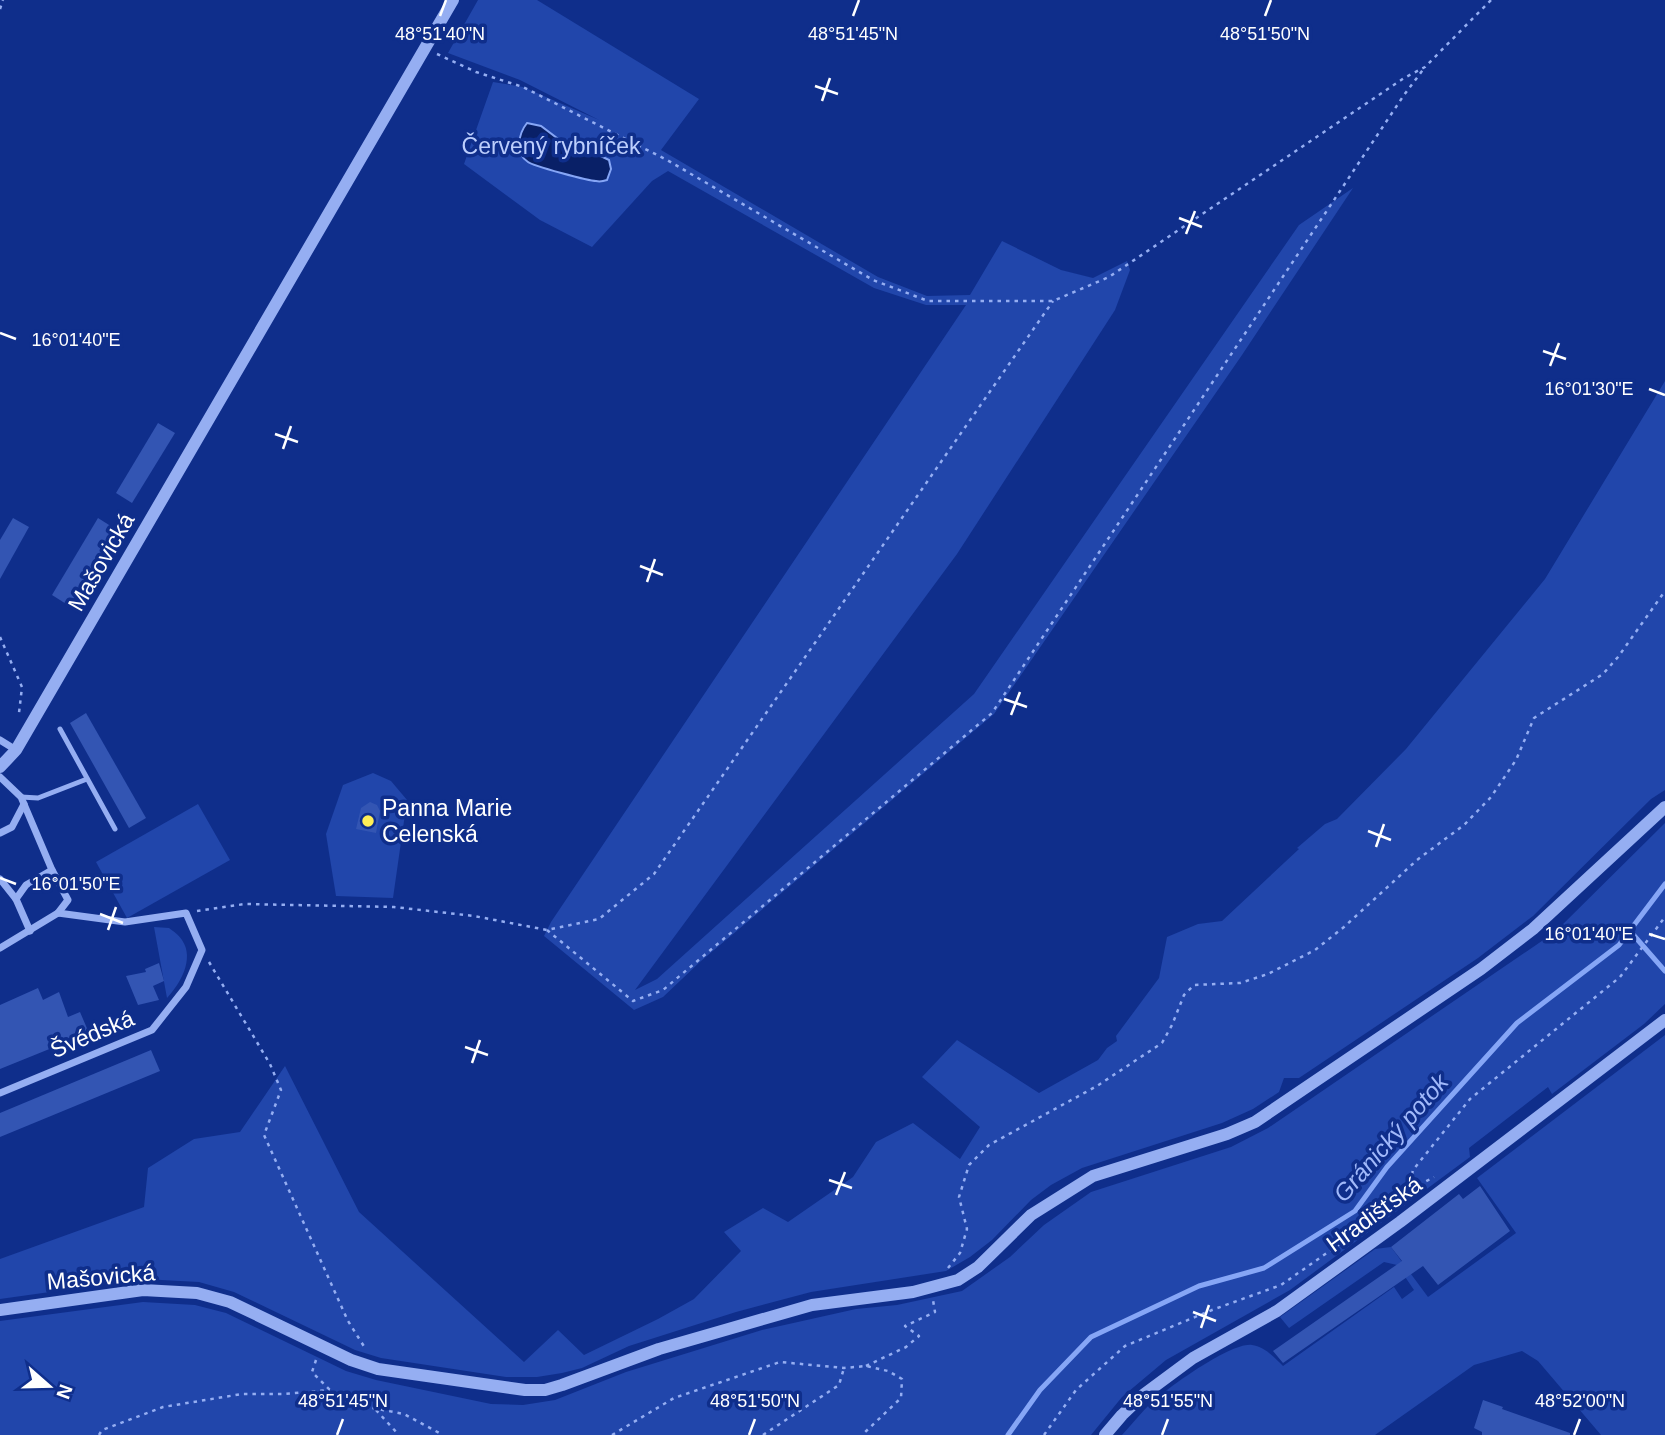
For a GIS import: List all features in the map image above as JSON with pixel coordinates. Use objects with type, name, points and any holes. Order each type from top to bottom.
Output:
[{"type":"street","name":"Mašovická","points":[[0,767],[16,750],[453,0]]},
{"type":"street","points":[[0,740],[16,750]]},
{"type":"street","points":[[0,777],[23,801],[52,870],[68,900],[58,913],[0,948]]},
{"type":"street","points":[[0,833],[12,827],[23,801]]},
{"type":"street","name":"Mašovická","points":[[0,1310],[143,1290],[197,1293],[230,1302],[351,1360],[378,1369],[509,1390],[545,1390],[671,1345],[811,1305],[932,1289],[958,1280],[978,1268],[1031,1215],[1093,1176],[1227,1134],[1255,1122],[1481,969],[1533,929],[1665,807]]},
{"type":"street","points":[[16,899],[26,886],[52,870]]},
{"type":"street","points":[[0,879],[16,899],[30,931]]},
{"type":"street","points":[[58,913],[125,922],[187,913],[202,950]]},
{"type":"street","name":"Švédská","points":[[0,1093],[152,1030],[187,987],[202,950]]},
{"type":"street","name":"Hradišťská","points":[[1105,1435],[1143,1395],[1193,1358],[1277,1311],[1444,1190],[1665,1020]]},
{"type":"lane","points":[[61,729],[115,829]]},
{"type":"lane","points":[[23,801],[87,779]]},
{"type":"path","points":[[0,9],[3,0]]},
{"type":"path","points":[[547,930],[633,1001],[663,990],[992,713],[1396,106],[1425,67],[1491,0]]},
{"type":"path","points":[[425,49],[476,72],[523,87],[667,160],[873,280],[928,301],[1054,301],[1110,277],[1404,78],[1425,67]]},
{"type":"path","points":[[187,913],[245,904],[394,907],[474,916],[547,930],[599,919],[654,874],[1054,301]]},
{"type":"path","points":[[866,1366],[906,1347],[919,1336],[905,1326],[935,1312],[932,1289],[960,1253],[967,1229],[959,1197],[962,1180],[969,1165],[989,1145],[1097,1086],[1162,1042],[1184,995],[1194,985],[1240,984],[1268,974],[1315,950],[1344,927],[1418,860],[1464,825],[1482,806],[1516,760],[1534,718],[1603,674],[1665,592]]},
{"type":"path","points":[[0,637],[22,687],[18,724]]},
{"type":"path","points":[[1044,1435],[1076,1390],[1125,1346],[1281,1285],[1408,1191],[1413,1170],[1470,1099],[1620,977],[1665,917]]},
{"type":"path","points":[[202,950],[270,1064],[281,1090],[264,1135],[348,1321],[378,1369]]},
{"type":"path","points":[[321,1346],[312,1372],[330,1390],[352,1404],[404,1414],[443,1435]]},
{"type":"path","points":[[612,1435],[674,1398],[780,1362],[844,1368],[866,1366],[888,1371],[902,1380],[901,1398],[862,1435]]},
{"type":"path","points":[[764,1435],[839,1385],[844,1368]]},
{"type":"path","points":[[99,1435],[102,1430],[163,1407],[242,1394],[330,1390]]},
{"type":"path","points":[[376,1410],[399,1435]]},
{"type":"green space","name":"Červený rybníček","points":[[478,0],[537,0],[699,99],[661,150],[878,277],[927,296],[970,295],[1002,241],[1061,270],[1093,278],[1127,261],[1130,270],[1115,310],[957,554],[635,990],[657,979],[974,694],[1299,225],[1353,188],[1242,355],[994,714],[701,961],[663,997],[634,1010],[544,936],[966,305],[926,305],[874,288],[668,171],[652,181],[592,247],[540,220],[464,164],[493,82],[523,87],[599,120],[520,80],[448,53]]},
{"type":"green space","points":[[1665,381],[1665,790],[1651,799],[1533,916],[1478,958],[1299,1078],[1284,1078],[1279,1092],[1253,1109],[1222,1123],[1082,1168],[1031,1200],[992,1240],[946,1271],[811,1292],[736,1312],[629,1346],[582,1368],[537,1377],[506,1377],[381,1358],[355,1350],[234,1292],[199,1282],[143,1279],[0,1299],[0,1259],[144,1207],[148,1168],[194,1139],[240,1132],[285,1066],[359,1212],[524,1362],[558,1330],[584,1355],[694,1299],[741,1251],[724,1232],[763,1208],[788,1222],[853,1177],[876,1142],[913,1123],[960,1159],[980,1127],[922,1077],[957,1040],[1039,1093],[1098,1060],[1107,1048],[1117,1041],[1116,1036],[1159,978],[1167,937],[1198,924],[1222,921],[1299,849],[1297,848],[1325,824],[1337,819],[1406,749],[1545,579]]},
{"type":"green space","points":[[373,773],[391,781],[407,800],[393,898],[336,896],[326,834],[343,785]]},
{"type":"green space","points":[[198,804],[230,860],[127,918],[96,862]]},
{"type":"green space","points":[[1665,823],[1665,1004],[1644,1024],[1552,1094],[1548,1087],[1469,1148],[1470,1157],[1290,1290],[1166,1360],[1122,1397],[1091,1435],[0,1435],[0,1321],[143,1302],[195,1305],[226,1313],[346,1371],[376,1380],[491,1404],[523,1405],[555,1400],[626,1372],[762,1330],[856,1309],[897,1305],[962,1291],[1010,1257],[1044,1225],[1091,1192],[1231,1147],[1268,1128],[1555,932]]},
{"type":"green space","points":[[154,927],[169,928],[179,936],[186,947],[184,971],[167,998]]},
{"type":"green space","points":[[1665,1035],[1665,1435],[1601,1435],[1538,1361],[1522,1351],[1474,1365],[1375,1435],[1122,1435],[1159,1396],[1215,1358],[1242,1346],[1252,1345],[1269,1353],[1283,1366],[1394,1287],[1402,1299],[1414,1290],[1397,1265],[1384,1262],[1289,1328],[1280,1317],[1375,1249],[1391,1247],[1428,1297],[1516,1233],[1477,1178]]},
{"type":"shaded area","points":[[527,123],[541,126],[561,141],[582,147],[609,160],[611,169],[607,180],[583,179],[528,162],[519,148]]},
{"type":"building","points":[[158,423],[175,433],[132,503],[116,493]]},
{"type":"building","points":[[13,518],[29,527],[0,579],[0,540]]},
{"type":"building","points":[[98,518],[117,530],[71,607],[52,595]]},
{"type":"building","points":[[86,713],[146,818],[129,828],[70,723]]},
{"type":"building","name":"Panna Marie Celenská","points":[[370,802],[377,805],[380,811],[376,833],[356,829],[361,808]]},
{"type":"building","points":[[159,963],[164,981],[153,986],[159,1000],[138,1005],[126,976],[146,972],[145,969]]},
{"type":"building","points":[[38,988],[43,1000],[59,992],[68,1017],[80,1012],[89,1033],[0,1069],[0,1005]]},
{"type":"building","points":[[151,1050],[160,1071],[0,1137],[0,1113]]},
{"type":"building","points":[[1480,1186],[1510,1231],[1438,1285],[1423,1266],[1283,1363],[1273,1351],[1402,1261],[1391,1247],[1459,1194],[1463,1199]]},
{"type":"building","points":[[1483,1400],[1570,1435],[1482,1435],[1482,1432],[1474,1428]]},
{"type":"waterway","name":"Gránický potok","points":[[1008,1435],[1040,1390],[1091,1337],[1199,1286],[1264,1268],[1355,1211],[1387,1167],[1517,1023],[1619,945],[1665,884]]},
{"type":"waterway","points":[[1630,931],[1665,971]]},
{"type":"place","name":"Panna Marie Celenská","points":[[368,821]]}]
